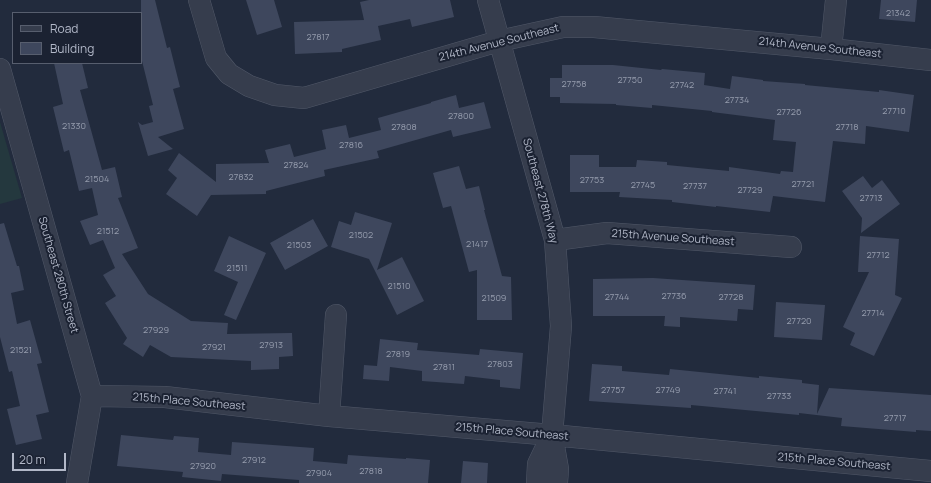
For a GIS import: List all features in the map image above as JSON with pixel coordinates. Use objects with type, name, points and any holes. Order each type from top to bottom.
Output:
[{"type":"street","name":"214th Avenue Southeast","points":[[199,0],[216,58],[229,74],[249,86],[275,95],[304,98],[499,41],[563,27],[594,27],[831,49],[931,60]]},
{"type":"street","name":"Southeast 278th Way","points":[[488,0],[555,240],[561,326],[552,435],[558,469],[557,483]]},
{"type":"street","points":[[831,49],[836,0]]},
{"type":"street","name":"Southeast 280th Street","points":[[0,69],[92,396],[77,483]]},
{"type":"street","name":"215th Avenue Southeast","points":[[555,240],[607,233],[791,247]]},
{"type":"street","points":[[329,416],[336,315]]},
{"type":"street","name":"215th Place Southeast","points":[[92,396],[165,397],[329,416],[552,435],[931,471]]},
{"type":"street","name":"Southeast 278th Way","points":[[537,483],[538,464],[552,435]]},
{"type":"shaded area","points":[[0,122],[22,198],[0,204]]},
{"type":"building","points":[[141,0],[155,0],[167,48],[170,47],[180,87],[173,89],[184,129],[158,137],[173,149],[148,156],[138,122],[142,125],[153,122],[149,106],[153,105],[142,61]]},
{"type":"building","points":[[246,0],[274,0],[282,27],[257,35]]},
{"type":"building","points":[[369,0],[450,0],[454,17],[412,27],[410,19],[378,26],[381,40],[342,49],[342,52],[295,54],[294,22],[364,20],[360,2]]},
{"type":"building","points":[[881,0],[917,0],[915,22],[879,19]]},
{"type":"building","points":[[54,64],[82,64],[88,88],[80,90],[102,170],[115,167],[122,197],[118,198],[138,248],[122,254],[148,294],[191,321],[228,323],[227,334],[292,333],[293,356],[279,357],[279,369],[251,370],[251,361],[171,357],[150,345],[143,357],[123,344],[127,338],[105,303],[116,296],[103,275],[115,268],[103,240],[90,245],[80,221],[98,215],[92,188],[79,191],[69,150],[64,152],[53,107],[63,104]]},
{"type":"building","points":[[562,65],[613,65],[705,73],[704,85],[730,89],[732,76],[763,81],[879,92],[879,90],[914,95],[909,132],[866,126],[865,144],[833,141],[825,202],[773,196],[770,212],[672,202],[672,200],[619,197],[620,192],[570,192],[570,155],[599,155],[599,167],[636,167],[637,160],[667,162],[667,165],[729,171],[729,167],[780,174],[781,171],[793,172],[796,142],[773,140],[775,120],[712,111],[652,105],[652,108],[616,104],[560,103],[560,97],[550,97],[550,78],[562,78]]},
{"type":"building","points":[[456,95],[459,108],[484,102],[491,128],[453,137],[451,130],[377,151],[379,158],[324,170],[325,176],[266,191],[266,194],[211,195],[197,216],[166,194],[177,178],[168,170],[179,153],[216,182],[216,164],[269,163],[265,150],[290,144],[294,157],[326,149],[322,130],[346,125],[349,138],[381,130],[378,118]]},
{"type":"building","points":[[459,166],[466,189],[479,186],[502,276],[511,277],[512,320],[477,320],[477,270],[469,272],[451,206],[443,208],[433,173]]},
{"type":"building","points":[[863,176],[872,188],[882,180],[900,204],[861,233],[862,218],[842,191]]},
{"type":"building","points":[[355,212],[392,223],[377,270],[402,257],[424,301],[397,315],[369,259],[331,247],[339,221],[351,225]]},
{"type":"building","points":[[313,219],[328,246],[285,270],[270,243]]},
{"type":"building","points":[[4,223],[17,266],[19,266],[24,290],[11,293],[17,324],[30,320],[42,363],[37,364],[49,412],[36,415],[42,439],[16,445],[7,409],[20,406],[12,371],[9,372],[0,337],[0,224]]},
{"type":"building","points":[[229,236],[266,253],[236,320],[224,315],[238,282],[214,271]]},
{"type":"building","points":[[860,236],[899,239],[895,295],[902,298],[874,356],[850,345],[855,333],[843,327],[869,272],[858,272]]},
{"type":"building","points":[[653,278],[755,285],[753,310],[738,309],[737,321],[680,317],[680,327],[664,326],[665,316],[593,316],[593,279]]},
{"type":"building","points":[[776,302],[825,305],[822,340],[774,337]]},
{"type":"building","points":[[380,339],[418,343],[417,350],[479,355],[480,349],[523,353],[520,389],[500,387],[500,380],[465,376],[464,384],[422,381],[422,371],[390,367],[389,381],[363,379],[364,365],[377,366]]},
{"type":"building","points":[[592,364],[622,366],[622,371],[669,375],[670,369],[759,378],[759,376],[802,380],[802,383],[819,385],[817,414],[829,388],[931,395],[931,431],[916,430],[916,432],[841,426],[842,418],[799,413],[799,415],[691,405],[691,408],[589,401]]},
{"type":"building","points":[[121,435],[173,440],[174,436],[199,438],[198,452],[231,455],[232,442],[314,448],[313,461],[347,464],[348,455],[430,460],[428,483],[299,483],[299,480],[222,474],[221,481],[182,477],[183,472],[117,466]]},
{"type":"building","points":[[463,461],[488,463],[487,483],[461,483]]}]
